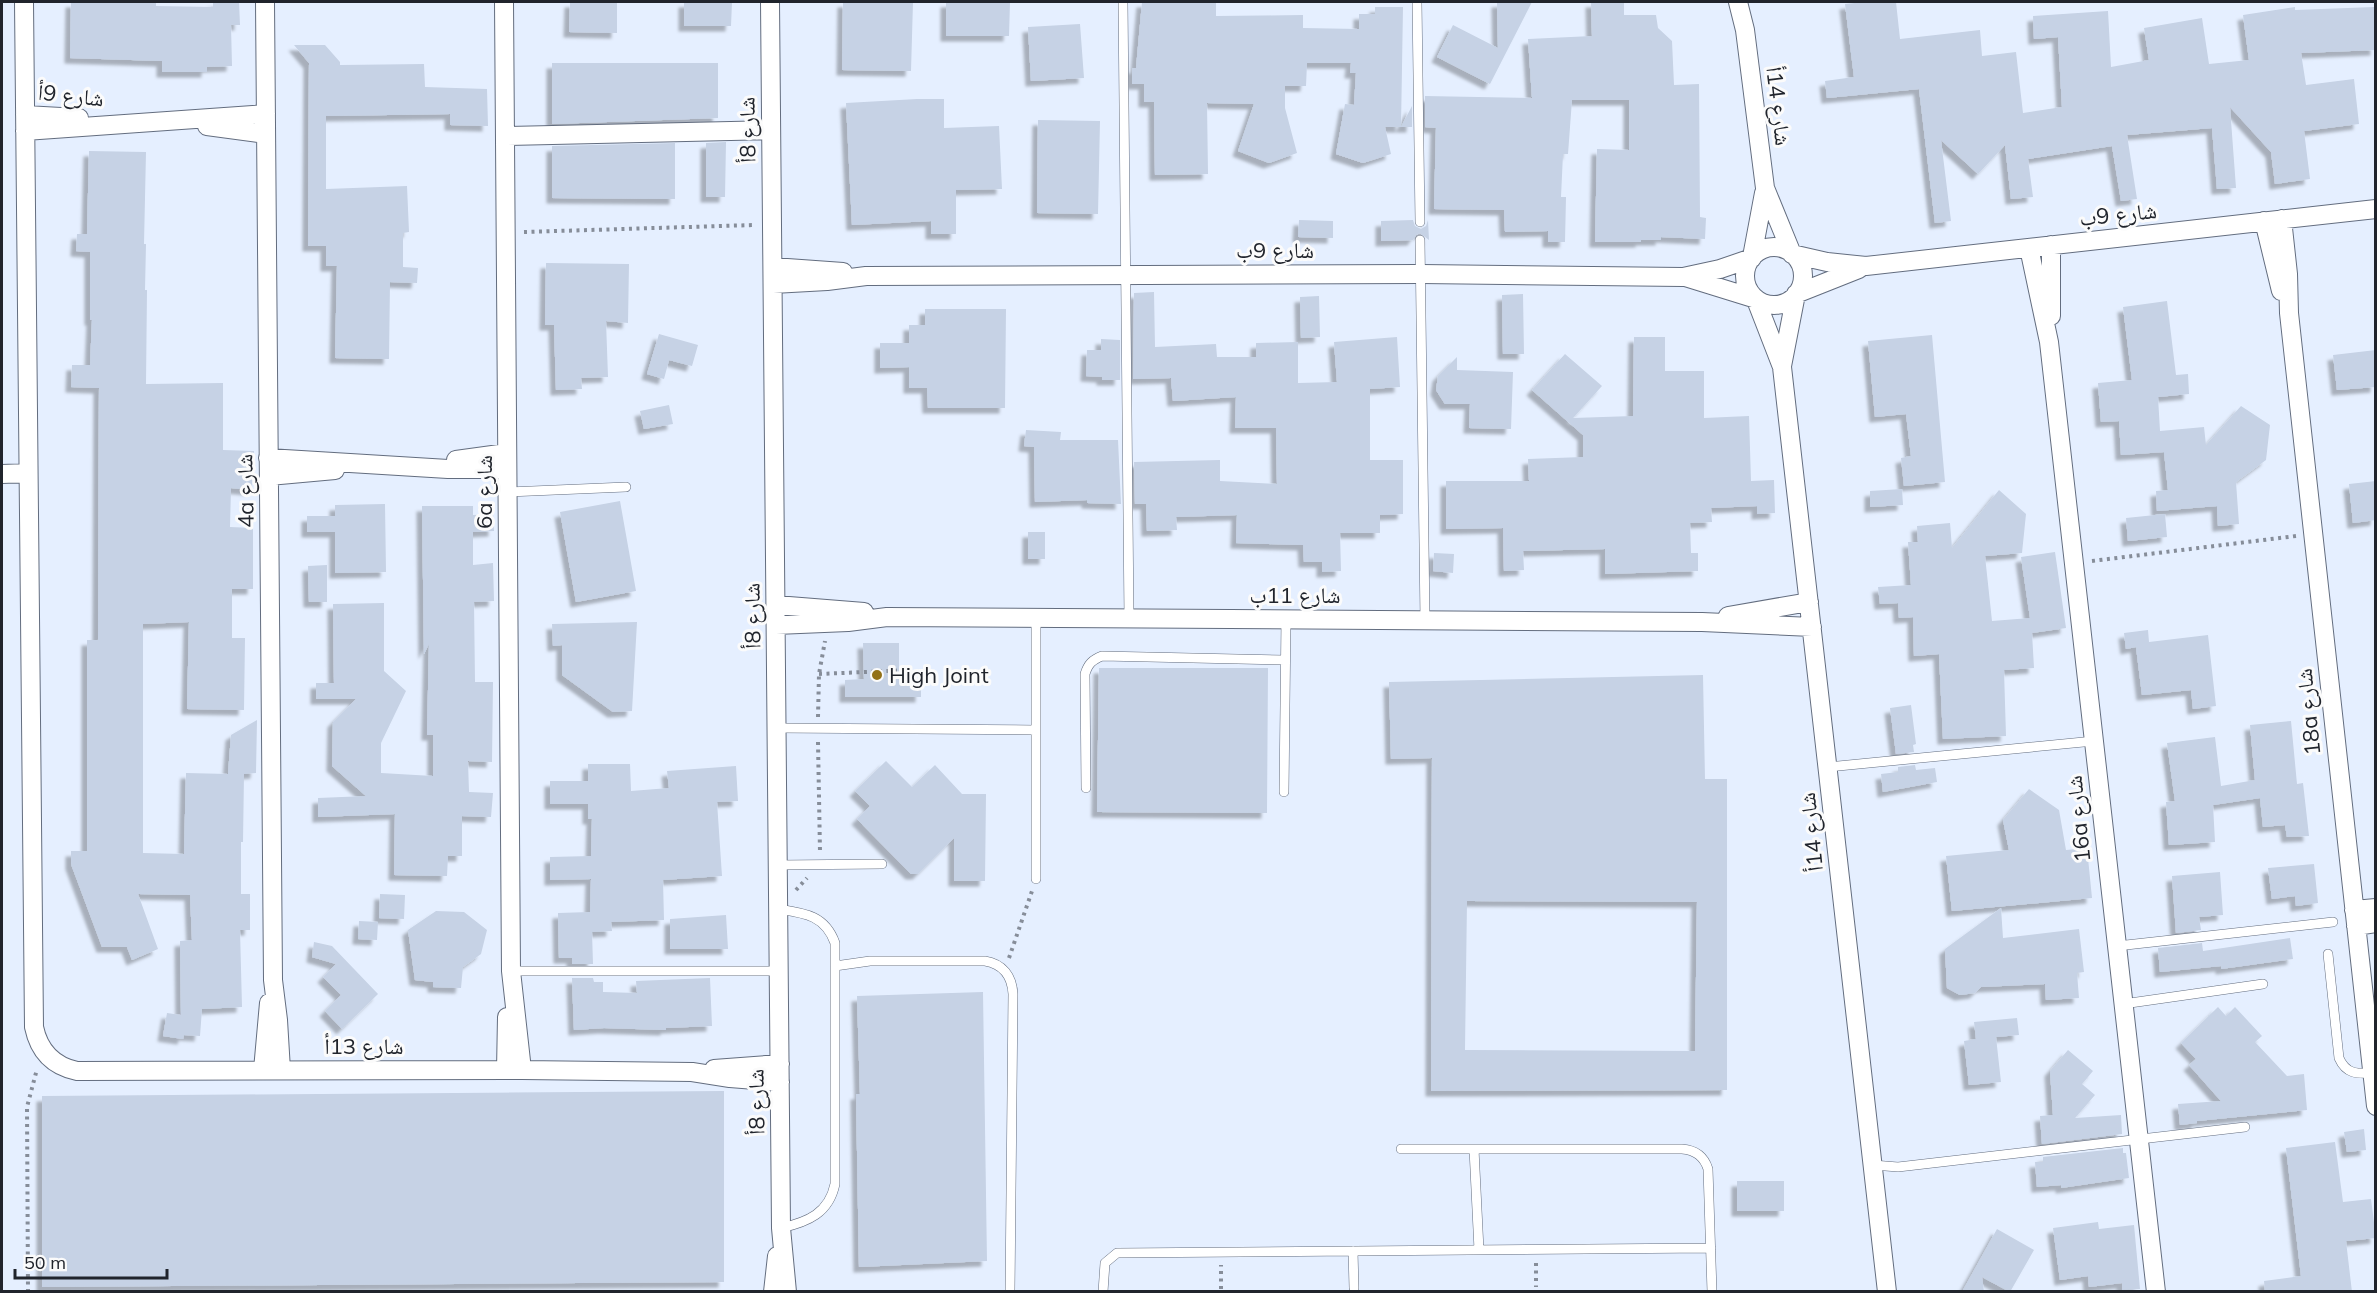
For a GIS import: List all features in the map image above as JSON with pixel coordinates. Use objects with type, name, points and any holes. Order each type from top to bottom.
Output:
[{"type":"street","points":[[24,2],[34,1028],[43,1051]]},
{"type":"street","name":"4a شارع","points":[[265,2],[273,981],[278,1020],[272,1070]]},
{"type":"street","name":"6a شارع","points":[[504,2],[514,1070]]},
{"type":"street","name":"شارع 8أ","points":[[770,2],[781,1229],[787,1292]]},
{"type":"street","name":"شارع 14أ","points":[[1738,2],[1745,30],[1765,188],[1792,254]]},
{"type":"street","name":"شارع 14أ","points":[[1745,30],[1748,2]]},
{"type":"street","name":"شارع 9أ","points":[[25,123],[113,124],[266,114]]},
{"type":"street","name":"شارع 9أ","points":[[185,120],[266,134]]},
{"type":"street","points":[[505,136],[771,130]]},
{"type":"street","name":"شارع 14أ","points":[[1752,258],[1765,188]]},
{"type":"street","name":"شارع 9ب","points":[[1792,254],[1827,262],[1866,266],[2376,209]]},
{"type":"street","name":"18a شارع","points":[[2273,220],[2277,276],[2289,313],[2376,1106]]},
{"type":"street","name":"16a شارع","points":[[2049,342],[2051,245]]},
{"type":"street","points":[[1768,248],[1781,248],[1792,254],[1802,270],[1802,283],[1796,294],[1781,304],[1768,305],[1756,299],[1746,283],[1746,270],[1752,258],[1768,248]]},
{"type":"street","name":"16a شارع","points":[[2029,248],[2049,342],[2156,1292]]},
{"type":"street","name":"شارع 9ب","points":[[773,275],[818,269],[866,276],[1420,274],[1683,277],[1752,258]]},
{"type":"street","name":"شارع 9ب","points":[[1796,294],[1866,266]]},
{"type":"street","name":"شارع 9ب","points":[[1683,277],[1756,299]]},
{"type":"street","name":"شارع 14أ","points":[[1782,367],[1796,294]]},
{"type":"street","name":"شارع 14أ","points":[[1756,299],[1782,367],[1887,1292]]},
{"type":"street","points":[[268,467],[303,459],[360,465],[448,469],[507,461]]},
{"type":"street","points":[[2,474],[28,473]]},
{"type":"street","name":"شارع 11ب","points":[[1702,622],[1809,602]]},
{"type":"street","name":"شارع 11ب","points":[[776,605],[830,608],[887,617]]},
{"type":"street","name":"شارع 11ب","points":[[776,625],[887,617],[1702,622],[1812,627]]},
{"type":"street","points":[[2355,918],[2376,909]]},
{"type":"street","points":[[2355,918],[2376,923]]},
{"type":"street","name":"شارع 13أ","points":[[43,1051],[58,1064],[77,1071],[692,1072],[731,1067],[780,1073]]},
{"type":"street","name":"شارع 8أ","points":[[773,1292],[774,1269],[781,1229]]},
{"type":"lane","points":[[1123,2],[1129,618]]},
{"type":"lane","points":[[1417,2],[1420,222]]},
{"type":"lane","points":[[1420,240],[1425,620]]},
{"type":"lane","points":[[508,492],[626,487]]},
{"type":"lane","points":[[1036,618],[1036,879]]},
{"type":"lane","points":[[1284,792],[1286,619]]},
{"type":"lane","points":[[1086,788],[1085,674],[1095,658],[1102,656],[1285,660]]},
{"type":"lane","points":[[777,728],[1036,729]]},
{"type":"lane","points":[[1828,767],[2094,741]]},
{"type":"lane","points":[[778,865],[882,864]]},
{"type":"lane","points":[[778,909],[808,914],[822,922],[828,928],[835,943],[833,1192],[826,1206],[815,1216],[803,1223],[781,1229]]},
{"type":"lane","points":[[2117,946],[2333,922]]},
{"type":"lane","points":[[2328,954],[2339,1058],[2351,1072],[2372,1073]]},
{"type":"lane","points":[[835,966],[870,961],[985,961],[992,962],[1005,970],[1013,984],[1010,1292]]},
{"type":"lane","points":[[512,977],[779,971]]},
{"type":"lane","points":[[2123,1004],[2263,984]]},
{"type":"lane","points":[[1873,1165],[1898,1167],[2245,1127]]},
{"type":"lane","points":[[1401,1149],[1682,1149],[1696,1152],[1706,1162],[1708,1169],[1712,1292]]},
{"type":"lane","points":[[1474,1149],[1479,1250]]},
{"type":"lane","points":[[1103,1291],[1105,1263],[1117,1253],[1711,1248]]},
{"type":"lane","points":[[1353,1251],[1354,1288]]},
{"type":"path","points":[[506,233],[772,224]]},
{"type":"path","points":[[2074,563],[2313,534]]},
{"type":"path","points":[[778,909],[820,865],[819,674],[828,622]]},
{"type":"path","points":[[819,674],[910,670]]},
{"type":"path","points":[[1005,970],[1036,879]]},
{"type":"path","points":[[28,1292],[27,1107],[43,1051]]},
{"type":"path","points":[[1536,1250],[1536,1287]]},
{"type":"path","points":[[1221,1252],[1221,1289]]},
{"type":"building","points":[[71,2],[156,2],[156,6],[213,7],[213,2],[239,2],[240,25],[231,25],[232,66],[207,67],[207,72],[162,72],[162,61],[70,58]]},
{"type":"building","points":[[570,2],[617,2],[617,33],[569,32]]},
{"type":"building","points":[[684,2],[732,2],[731,26],[684,26]]},
{"type":"building","points":[[843,2],[913,2],[911,71],[842,70]]},
{"type":"building","points":[[946,2],[1010,2],[1009,36],[946,36]]},
{"type":"building","points":[[1142,2],[1216,2],[1216,16],[1303,15],[1303,28],[1359,29],[1359,14],[1375,14],[1375,7],[1403,7],[1401,127],[1385,127],[1391,154],[1363,163],[1336,154],[1345,104],[1354,105],[1356,73],[1350,73],[1351,63],[1307,63],[1306,86],[1285,86],[1285,108],[1297,153],[1269,163],[1238,151],[1254,104],[1207,103],[1208,174],[1155,175],[1154,102],[1144,102],[1144,84],[1132,84],[1132,68],[1136,68]]},
{"type":"building","points":[[1497,2],[1532,2],[1490,84],[1437,57],[1453,25],[1498,48]]},
{"type":"building","points":[[1591,2],[1624,2],[1624,15],[1656,15],[1658,28],[1672,41],[1674,85],[1699,84],[1700,217],[1706,218],[1705,239],[1661,237],[1661,240],[1641,240],[1641,242],[1595,242],[1597,149],[1629,150],[1629,100],[1572,100],[1568,154],[1563,154],[1561,197],[1566,197],[1565,242],[1548,242],[1548,231],[1505,232],[1504,210],[1434,209],[1436,128],[1425,127],[1425,96],[1532,98],[1528,39],[1592,36]]},
{"type":"building","points":[[1896,2],[1900,39],[1980,30],[1982,56],[2016,52],[2023,113],[2062,107],[2058,37],[2034,39],[2033,16],[2108,11],[2111,67],[2149,60],[2144,28],[2202,18],[2209,64],[2249,60],[2243,15],[2295,7],[2295,10],[2374,7],[2376,50],[2301,53],[2306,85],[2354,79],[2359,124],[2304,131],[2310,179],[2275,184],[2271,152],[2230,107],[2236,188],[2217,189],[2212,128],[2127,135],[2137,199],[2121,201],[2112,146],[2028,159],[2033,197],[2011,199],[2005,145],[1978,174],[1941,140],[1951,221],[1935,223],[1919,89],[1827,98],[1825,81],[1854,77],[1845,4]]},
{"type":"building","points":[[1080,24],[1084,78],[1031,81],[1028,27]]},
{"type":"building","points":[[294,45],[325,45],[340,65],[424,64],[425,87],[487,89],[488,126],[450,125],[450,114],[326,116],[326,189],[407,186],[409,232],[403,233],[403,267],[418,268],[417,283],[390,282],[389,359],[335,358],[337,266],[326,266],[326,246],[308,246],[309,63]]},
{"type":"building","points":[[552,63],[718,63],[718,118],[552,124]]},
{"type":"building","points":[[944,99],[944,128],[999,126],[1002,189],[956,190],[956,234],[931,234],[931,221],[852,225],[846,103]]},
{"type":"building","points":[[1412,106],[1412,127],[1401,127]]},
{"type":"building","points":[[1038,120],[1100,121],[1098,214],[1037,213]]},
{"type":"building","points":[[726,142],[725,197],[706,197],[706,143]]},
{"type":"building","points":[[675,143],[675,199],[552,198],[552,146]]},
{"type":"building","points":[[89,151],[146,152],[144,244],[146,244],[145,290],[147,290],[146,384],[223,383],[223,450],[254,451],[252,490],[231,488],[230,527],[253,528],[253,589],[232,589],[232,638],[245,638],[244,710],[187,709],[189,622],[143,624],[143,853],[184,854],[186,773],[228,774],[231,735],[257,720],[256,773],[244,774],[241,894],[250,894],[250,930],[240,930],[242,1007],[202,1009],[200,1036],[184,1035],[183,1039],[163,1036],[167,1013],[181,1015],[180,941],[192,940],[190,895],[138,894],[158,949],[132,960],[127,947],[102,947],[71,864],[71,851],[87,851],[87,640],[98,640],[99,388],[71,387],[72,365],[90,365],[92,320],[90,320],[90,252],[76,251],[77,234],[87,234]]},
{"type":"building","points":[[1299,220],[1333,221],[1333,238],[1298,237]]},
{"type":"building","points":[[1413,220],[1415,226],[1421,229],[1426,226],[1428,220],[1429,240],[1420,233],[1413,240],[1381,241],[1381,221]]},
{"type":"building","points":[[546,263],[629,264],[628,323],[606,321],[608,377],[581,378],[582,389],[556,390],[554,325],[545,325]]},
{"type":"building","points":[[1154,292],[1155,347],[1216,344],[1217,357],[1256,357],[1256,343],[1298,342],[1298,383],[1337,382],[1334,342],[1397,337],[1400,387],[1370,389],[1370,460],[1403,460],[1403,514],[1380,515],[1380,533],[1340,533],[1341,571],[1322,572],[1322,562],[1304,562],[1303,545],[1236,543],[1237,515],[1176,517],[1177,530],[1147,531],[1146,504],[1135,504],[1134,462],[1220,460],[1220,481],[1277,484],[1276,428],[1235,428],[1236,397],[1173,401],[1171,378],[1133,379],[1134,293]]},
{"type":"building","points":[[1523,294],[1524,354],[1503,354],[1502,295]]},
{"type":"building","points":[[1319,296],[1320,337],[1301,338],[1300,297]]},
{"type":"building","points":[[2167,301],[2176,375],[2188,374],[2189,394],[2158,397],[2160,431],[2204,427],[2206,445],[2241,406],[2270,425],[2266,460],[2236,482],[2239,524],[2218,526],[2217,506],[2157,511],[2156,491],[2168,490],[2164,452],[2121,455],[2119,421],[2101,422],[2098,383],[2132,380],[2123,307]]},
{"type":"building","points":[[925,309],[1006,309],[1005,408],[928,408],[927,388],[909,388],[909,367],[880,368],[880,343],[909,343],[909,325],[925,325]]},
{"type":"building","points":[[659,334],[698,345],[692,366],[669,360],[664,379],[647,374]]},
{"type":"building","points":[[1932,335],[1945,482],[1904,486],[1901,458],[1911,456],[1906,414],[1875,417],[1868,341]]},
{"type":"building","points":[[1634,337],[1665,337],[1665,371],[1704,371],[1704,418],[1749,416],[1751,481],[1774,480],[1775,513],[1757,514],[1757,506],[1711,508],[1712,522],[1690,523],[1691,553],[1698,553],[1698,571],[1605,574],[1605,549],[1523,551],[1524,570],[1504,571],[1503,528],[1446,529],[1446,481],[1529,481],[1528,459],[1583,457],[1583,435],[1532,390],[1565,354],[1602,386],[1573,418],[1633,416]]},
{"type":"building","points":[[1101,339],[1120,340],[1120,380],[1102,380],[1102,377],[1086,376],[1087,350],[1101,350]]},
{"type":"building","points":[[2376,350],[2376,387],[2337,390],[2333,355]]},
{"type":"building","points":[[1457,357],[1457,370],[1513,372],[1511,429],[1469,428],[1470,404],[1445,404],[1436,390],[1438,376]]},
{"type":"building","points":[[669,405],[673,424],[644,429],[640,411]]},
{"type":"building","points":[[1026,430],[1061,432],[1060,440],[1118,440],[1121,504],[1087,503],[1087,500],[1035,502],[1034,447],[1024,446]]},
{"type":"building","points":[[2376,481],[2376,520],[2353,523],[2349,484]]},
{"type":"building","points":[[1902,489],[1903,505],[1870,507],[1870,491]]},
{"type":"building","points":[[1999,490],[2026,514],[2022,553],[1985,556],[1992,621],[2030,618],[2021,557],[2055,552],[2066,628],[2032,633],[2034,668],[2004,670],[2006,736],[1943,739],[1939,654],[1914,656],[1913,617],[1899,618],[1898,603],[1880,604],[1878,587],[1911,585],[1908,542],[1918,542],[1917,526],[1950,523],[1952,548]]},
{"type":"building","points":[[620,501],[636,591],[576,602],[560,512]]},
{"type":"building","points":[[385,504],[386,572],[335,573],[335,532],[307,532],[307,516],[335,516],[335,505]]},
{"type":"building","points":[[422,506],[473,506],[473,515],[493,514],[494,531],[473,532],[473,565],[493,563],[494,601],[474,602],[475,682],[493,682],[492,762],[468,761],[469,792],[493,793],[491,817],[462,816],[462,856],[448,856],[447,876],[394,875],[395,814],[318,817],[318,798],[366,796],[332,766],[333,722],[356,699],[316,699],[316,683],[334,683],[333,604],[384,603],[384,671],[406,691],[381,743],[381,773],[433,776],[433,735],[427,735],[429,644],[424,654]]},
{"type":"building","points":[[2165,514],[2167,537],[2128,541],[2126,518]]},
{"type":"building","points":[[1028,532],[1045,532],[1045,559],[1028,559]]},
{"type":"building","points":[[1434,553],[1454,554],[1453,573],[1433,571]]},
{"type":"building","points":[[327,565],[327,602],[309,602],[308,566]]},
{"type":"building","points":[[637,622],[632,711],[613,712],[562,675],[562,645],[553,646],[552,624]]},
{"type":"building","points":[[2148,630],[2149,642],[2208,635],[2216,706],[2193,709],[2191,690],[2142,695],[2136,647],[2126,649],[2124,633]]},
{"type":"building","points":[[863,643],[899,643],[899,679],[921,679],[921,697],[845,697],[845,680],[864,679]]},
{"type":"building","points":[[1099,668],[1268,668],[1267,813],[1097,812]]},
{"type":"building","points":[[1703,675],[1705,779],[1727,779],[1727,1090],[1431,1091],[1432,758],[1391,759],[1389,682]],"holes":[[[1467,901],[1697,902],[1695,1051],[1465,1050]]]},
{"type":"building","points":[[1911,705],[1916,744],[1913,745],[1914,752],[1896,754],[1890,708]]},
{"type":"building","points":[[2291,721],[2297,784],[2303,783],[2309,836],[2287,837],[2285,825],[2263,827],[2260,798],[2213,805],[2215,842],[2169,845],[2166,802],[2175,801],[2167,743],[2215,737],[2221,786],[2255,780],[2250,725]]},
{"type":"building","points":[[886,761],[912,787],[935,765],[962,794],[986,794],[985,881],[954,881],[954,838],[918,874],[911,874],[857,819],[870,806],[855,791]]},
{"type":"building","points":[[588,764],[630,764],[631,791],[669,788],[667,771],[736,766],[738,801],[717,802],[722,876],[663,880],[664,920],[611,922],[612,931],[592,932],[593,964],[572,964],[572,958],[559,958],[558,913],[590,912],[591,879],[550,880],[550,857],[591,856],[592,819],[588,819],[588,804],[550,804],[550,781],[588,781]]},
{"type":"building","points":[[1915,765],[1916,770],[1935,768],[1937,782],[1883,792],[1881,774],[1898,772],[1898,767]]},
{"type":"building","points":[[2029,789],[2059,810],[2066,850],[2087,848],[2092,898],[1952,911],[1946,856],[2009,850],[2003,820]]},
{"type":"building","points":[[2314,864],[2318,903],[2296,906],[2295,896],[2272,899],[2268,868]]},
{"type":"building","points":[[2220,872],[2223,915],[2199,917],[2201,930],[2176,933],[2172,876]]},
{"type":"building","points":[[380,894],[405,895],[404,919],[379,918]]},
{"type":"building","points":[[2001,908],[2003,938],[2079,929],[2084,972],[2077,973],[2079,998],[2046,1000],[2045,984],[1981,987],[1975,993],[1960,995],[1947,988],[1945,949]]},
{"type":"building","points":[[436,911],[464,912],[487,930],[481,954],[463,967],[461,988],[433,987],[433,982],[415,980],[408,930]]},
{"type":"building","points":[[726,915],[728,949],[670,949],[670,919]]},
{"type":"building","points":[[359,921],[378,922],[377,940],[358,939]]},
{"type":"building","points":[[2290,938],[2293,959],[2221,969],[2221,966],[2160,972],[2158,948],[2202,943],[2203,951]]},
{"type":"building","points":[[314,942],[332,946],[378,994],[342,1029],[325,1011],[341,995],[323,977],[336,964],[312,957]]},
{"type":"building","points":[[572,978],[593,978],[594,982],[603,982],[603,992],[637,993],[636,981],[710,978],[712,1026],[666,1028],[666,1030],[604,1028],[574,1030]]},
{"type":"building","points":[[983,992],[987,1261],[859,1267],[856,1094],[860,1094],[857,996]]},
{"type":"building","points":[[2218,1007],[2226,1016],[2235,1007],[2262,1036],[2255,1042],[2287,1076],[2304,1074],[2307,1110],[2197,1121],[2197,1123],[2180,1125],[2178,1104],[2221,1101],[2189,1065],[2196,1059],[2181,1043]]},
{"type":"building","points":[[2017,1018],[2019,1035],[1996,1037],[2001,1082],[1969,1085],[1964,1041],[1976,1039],[1974,1022]]},
{"type":"building","points":[[2068,1050],[2093,1071],[2082,1084],[2095,1095],[2075,1118],[2121,1115],[2122,1134],[2042,1144],[2040,1116],[2053,1115],[2050,1071]]},
{"type":"building","points":[[724,1091],[724,1282],[42,1287],[42,1096]]},
{"type":"building","points":[[2364,1129],[2366,1150],[2347,1152],[2344,1132]]},
{"type":"building","points":[[2335,1142],[2343,1202],[2371,1199],[2376,1238],[2346,1241],[2352,1292],[2265,1292],[2264,1281],[2301,1276],[2286,1148]]},
{"type":"building","points":[[2123,1148],[2123,1153],[2126,1153],[2129,1178],[2061,1188],[2061,1185],[2037,1187],[2035,1162],[2043,1162],[2043,1157]]},
{"type":"building","points":[[1737,1181],[1784,1181],[1784,1211],[1737,1211]]},
{"type":"building","points":[[2098,1222],[2099,1229],[2134,1225],[2140,1289],[2122,1290],[2122,1283],[2089,1287],[2088,1276],[2060,1280],[2053,1228]]},
{"type":"building","points":[[1997,1229],[2034,1250],[2010,1292],[1982,1277],[1984,1292],[1962,1292]]},
{"type":"place","name":"High Joint","points":[[877,675]]}]
